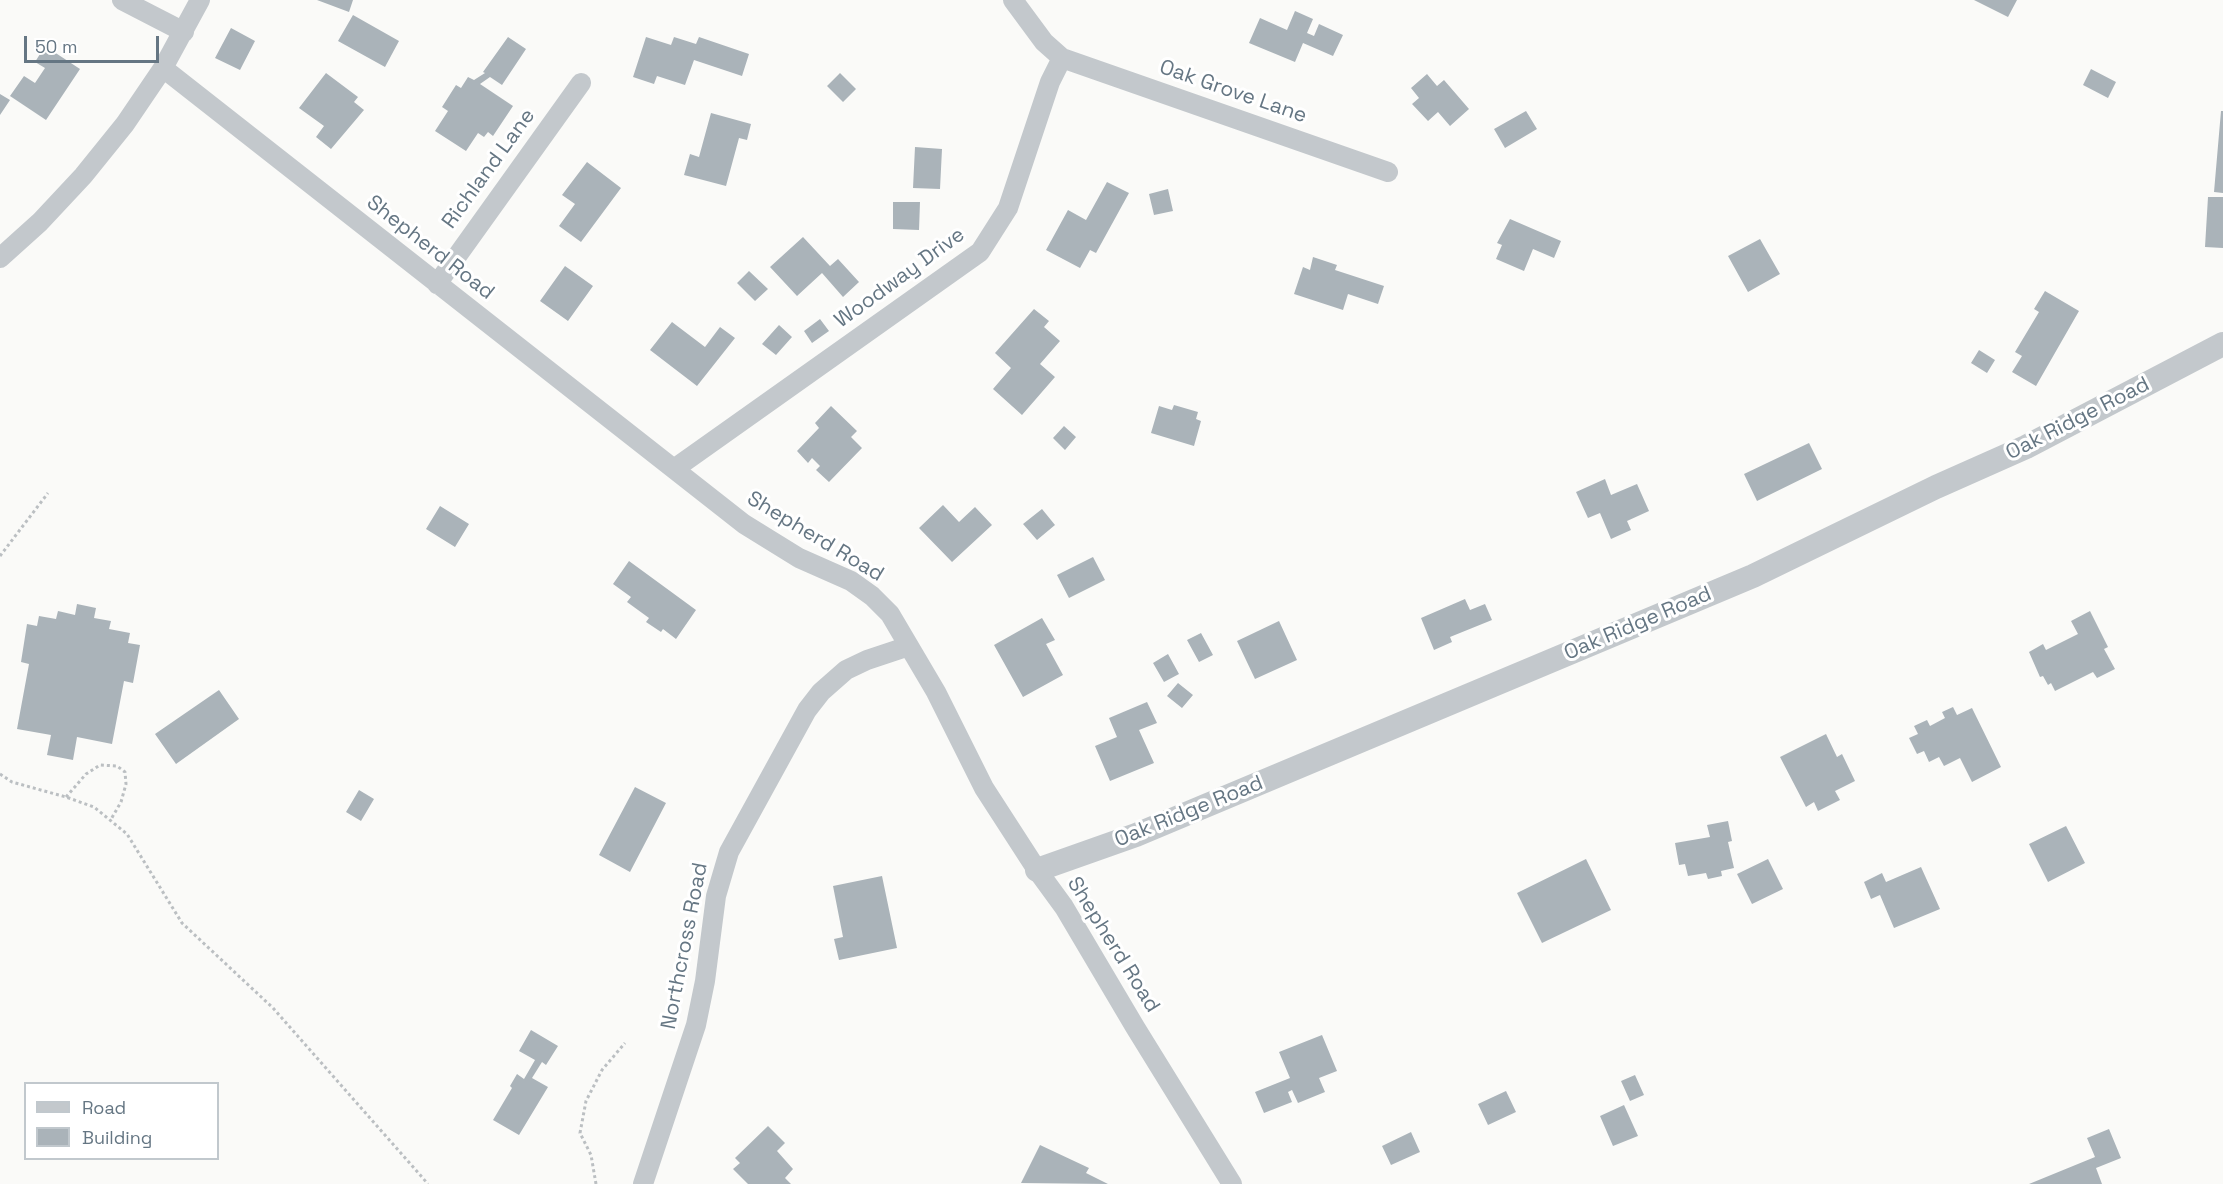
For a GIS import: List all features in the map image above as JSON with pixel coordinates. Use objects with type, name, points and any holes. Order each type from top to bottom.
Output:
[{"type":"street","points":[[122,0],[184,32]]},
{"type":"street","points":[[0,258],[40,222],[83,176],[125,124],[163,68],[200,0]]},
{"type":"street","points":[[1013,0],[1044,42],[1062,58]]},
{"type":"street","name":"Oak Grove Lane","points":[[1062,58],[1388,172]]},
{"type":"street","name":"Woodway Drive","points":[[674,470],[980,252],[1008,208],[1050,82],[1062,58]]},
{"type":"street","name":"Shepherd Road","points":[[163,68],[744,524],[799,558],[851,581],[872,596],[890,614],[936,692],[984,788],[1064,907],[1232,1184]]},
{"type":"street","name":"Richland Lane","points":[[437,284],[581,83]]},
{"type":"street","name":"Oak Ridge Road","points":[[1037,870],[1136,835],[1753,576],[1936,487],[2026,447],[2223,344]]},
{"type":"street","name":"Northcross Road","points":[[643,1184],[696,1025],[705,981],[716,896],[729,852],[807,710],[821,692],[846,670],[867,660],[909,646]]},
{"type":"path","points":[[0,556],[48,493]]},
{"type":"path","points":[[66,797],[86,774],[100,765],[117,766],[124,772],[126,784],[122,802],[110,821]]},
{"type":"path","points":[[0,774],[12,782],[94,807],[127,834],[182,923],[273,1008],[428,1184]]},
{"type":"path","points":[[596,1184],[591,1155],[580,1133],[586,1101],[602,1070],[625,1043]]},
{"type":"building","points":[[317,0],[353,0],[349,12]]},
{"type":"building","points":[[1974,0],[2017,0],[2008,17]]},
{"type":"building","points":[[1295,11],[1313,19],[1307,33],[1314,36],[1319,24],[1343,35],[1333,56],[1303,43],[1295,62],[1249,43],[1260,18],[1287,30]]},
{"type":"building","points":[[353,15],[399,41],[385,67],[338,41]]},
{"type":"building","points":[[231,28],[255,41],[240,70],[215,58]]},
{"type":"building","points":[[508,37],[526,49],[502,85],[490,77],[480,84],[513,106],[493,136],[488,132],[484,137],[478,133],[466,151],[435,131],[448,111],[442,107],[456,85],[461,88],[468,77],[474,80],[485,73],[483,72]]},
{"type":"building","points":[[646,37],[671,45],[674,37],[696,44],[699,37],[749,54],[742,76],[694,60],[685,85],[657,76],[654,84],[633,77]]},
{"type":"building","points":[[45,46],[80,69],[46,120],[10,96],[24,76],[35,83],[45,68],[35,62]]},
{"type":"building","points":[[2091,69],[2116,82],[2108,98],[2083,85]]},
{"type":"building","points":[[326,73],[358,97],[354,102],[364,110],[331,149],[316,137],[324,126],[299,108]]},
{"type":"building","points":[[840,73],[856,89],[843,102],[827,86]]},
{"type":"building","points":[[1427,74],[1437,86],[1444,80],[1469,109],[1450,126],[1438,112],[1428,121],[1412,104],[1419,98],[1411,88]]},
{"type":"building","points":[[0,94],[10,100],[0,115]]},
{"type":"building","points":[[1526,111],[1537,129],[1505,148],[1494,129]]},
{"type":"building","points":[[2221,111],[2223,111],[2223,193],[2214,192]]},
{"type":"building","points":[[711,113],[751,124],[747,140],[739,138],[726,186],[684,175],[690,154],[699,157]]},
{"type":"building","points":[[915,147],[942,149],[940,189],[913,188]]},
{"type":"building","points":[[587,162],[621,188],[581,242],[559,226],[575,204],[562,195]]},
{"type":"building","points":[[1107,182],[1129,193],[1096,253],[1090,250],[1080,268],[1046,250],[1068,210],[1086,220]]},
{"type":"building","points":[[1168,189],[1173,211],[1154,215],[1149,194]]},
{"type":"building","points":[[2208,197],[2223,197],[2223,248],[2205,247]]},
{"type":"building","points":[[893,202],[920,202],[919,230],[893,229]]},
{"type":"building","points":[[1510,219],[1561,241],[1554,258],[1533,249],[1524,271],[1496,259],[1502,245],[1497,243]]},
{"type":"building","points":[[803,237],[830,266],[838,259],[859,282],[843,297],[822,273],[797,296],[770,267]]},
{"type":"building","points":[[1760,239],[1780,274],[1748,292],[1728,256]]},
{"type":"building","points":[[1313,257],[1337,265],[1335,270],[1384,286],[1378,304],[1348,294],[1343,310],[1294,294],[1303,267],[1310,270]]},
{"type":"building","points":[[565,266],[593,286],[568,321],[540,301]]},
{"type":"building","points":[[749,271],[768,289],[755,301],[737,283]]},
{"type":"building","points":[[2045,291],[2079,311],[2036,386],[2012,372],[2022,356],[2015,352],[2039,312],[2034,309]]},
{"type":"building","points":[[1034,309],[1049,321],[1044,327],[1060,341],[1040,364],[1055,377],[1022,415],[993,389],[1011,368],[995,353]]},
{"type":"building","points":[[820,319],[829,331],[812,343],[804,331]]},
{"type":"building","points":[[672,322],[705,347],[720,327],[735,338],[697,386],[650,350]]},
{"type":"building","points":[[779,325],[792,337],[776,355],[762,344]]},
{"type":"building","points":[[1979,350],[1995,360],[1987,373],[1971,363]]},
{"type":"building","points":[[1174,405],[1198,412],[1196,419],[1201,421],[1194,446],[1151,433],[1159,406],[1172,410]]},
{"type":"building","points":[[831,406],[857,431],[851,437],[862,448],[829,482],[816,470],[820,466],[812,458],[808,463],[797,451],[819,428],[815,423]]},
{"type":"building","points":[[1064,426],[1076,437],[1065,450],[1053,438]]},
{"type":"building","points":[[1809,443],[1822,469],[1757,501],[1744,474]]},
{"type":"building","points":[[1605,479],[1611,495],[1637,484],[1649,511],[1627,521],[1631,530],[1611,539],[1600,513],[1588,518],[1576,492]]},
{"type":"building","points":[[943,505],[959,522],[975,507],[992,525],[952,562],[919,528]]},
{"type":"building","points":[[440,506],[469,524],[455,547],[426,529]]},
{"type":"building","points":[[1042,509],[1055,525],[1037,540],[1023,524]]},
{"type":"building","points":[[1093,557],[1105,580],[1069,598],[1057,575]]},
{"type":"building","points":[[629,561],[696,610],[676,639],[663,629],[661,632],[646,622],[649,618],[627,602],[631,597],[613,584]]},
{"type":"building","points":[[1465,599],[1470,610],[1485,604],[1492,620],[1450,637],[1452,642],[1434,650],[1421,618]]},
{"type":"building","points":[[77,604],[96,608],[94,618],[111,621],[109,629],[130,633],[128,643],[140,645],[133,683],[124,681],[112,744],[77,737],[73,760],[47,755],[51,735],[17,729],[29,664],[21,662],[27,624],[37,626],[39,616],[56,619],[58,611],[75,615]]},
{"type":"building","points":[[2090,611],[2108,647],[2104,649],[2115,669],[2097,678],[2093,672],[2055,691],[2051,683],[2048,685],[2043,676],[2040,677],[2029,652],[2043,644],[2046,650],[2078,634],[2071,621]]},
{"type":"building","points":[[1042,618],[1055,640],[1046,644],[1063,675],[1023,697],[994,645]]},
{"type":"building","points":[[1279,621],[1297,660],[1255,679],[1237,641]]},
{"type":"building","points":[[1201,633],[1213,655],[1199,662],[1187,640]]},
{"type":"building","points":[[1168,654],[1179,674],[1164,682],[1153,663]]},
{"type":"building","points":[[1178,683],[1193,695],[1182,708],[1167,696]]},
{"type":"building","points":[[219,690],[239,719],[176,764],[155,734]]},
{"type":"building","points":[[1147,702],[1157,723],[1139,730],[1154,763],[1110,781],[1095,746],[1117,737],[1109,718]]},
{"type":"building","points":[[1953,707],[1957,715],[1972,708],[2001,767],[1972,782],[1960,758],[1944,766],[1939,757],[1929,762],[1924,751],[1917,754],[1909,738],[1918,734],[1914,726],[1927,720],[1930,726],[1945,718],[1942,712]]},
{"type":"building","points":[[1826,734],[1837,757],[1842,754],[1855,781],[1835,791],[1840,800],[1818,811],[1814,802],[1806,807],[1780,757]]},
{"type":"building","points":[[635,787],[666,803],[630,872],[599,855]]},
{"type":"building","points":[[359,790],[374,799],[361,821],[346,812]]},
{"type":"building","points":[[1728,821],[1732,841],[1728,842],[1734,868],[1721,871],[1722,876],[1708,879],[1706,873],[1688,876],[1685,864],[1679,865],[1675,843],[1710,837],[1707,825]]},
{"type":"building","points":[[2066,826],[2085,863],[2048,882],[2029,844]]},
{"type":"building","points":[[1586,859],[1611,910],[1542,943],[1517,893]]},
{"type":"building","points":[[1768,859],[1783,889],[1752,904],[1737,874]]},
{"type":"building","points":[[1921,867],[1940,909],[1894,928],[1880,895],[1871,899],[1864,882],[1882,873],[1886,882]]},
{"type":"building","points":[[882,876],[897,948],[839,960],[834,939],[843,937],[833,886]]},
{"type":"building","points":[[531,1030],[558,1046],[546,1065],[542,1062],[532,1078],[548,1087],[519,1135],[493,1120],[512,1088],[510,1086],[517,1074],[524,1079],[535,1060],[519,1051]]},
{"type":"building","points":[[1322,1035],[1337,1071],[1319,1078],[1325,1092],[1298,1103],[1292,1090],[1288,1092],[1292,1102],[1264,1113],[1255,1092],[1290,1078],[1279,1052]]},
{"type":"building","points":[[1635,1075],[1644,1095],[1630,1101],[1621,1081]]},
{"type":"building","points":[[1506,1091],[1516,1112],[1488,1125],[1478,1104]]},
{"type":"building","points":[[1624,1105],[1638,1136],[1613,1146],[1600,1116]]},
{"type":"building","points":[[768,1126],[785,1143],[777,1151],[793,1169],[785,1178],[791,1184],[748,1184],[733,1169],[740,1163],[735,1158]]},
{"type":"building","points":[[2109,1129],[2121,1158],[2096,1168],[2102,1184],[2029,1184],[2095,1157],[2087,1138]]},
{"type":"building","points":[[1411,1132],[1420,1152],[1391,1165],[1382,1146]]},
{"type":"building","points":[[1040,1145],[1089,1168],[1086,1173],[1108,1184],[1021,1183]]}]
